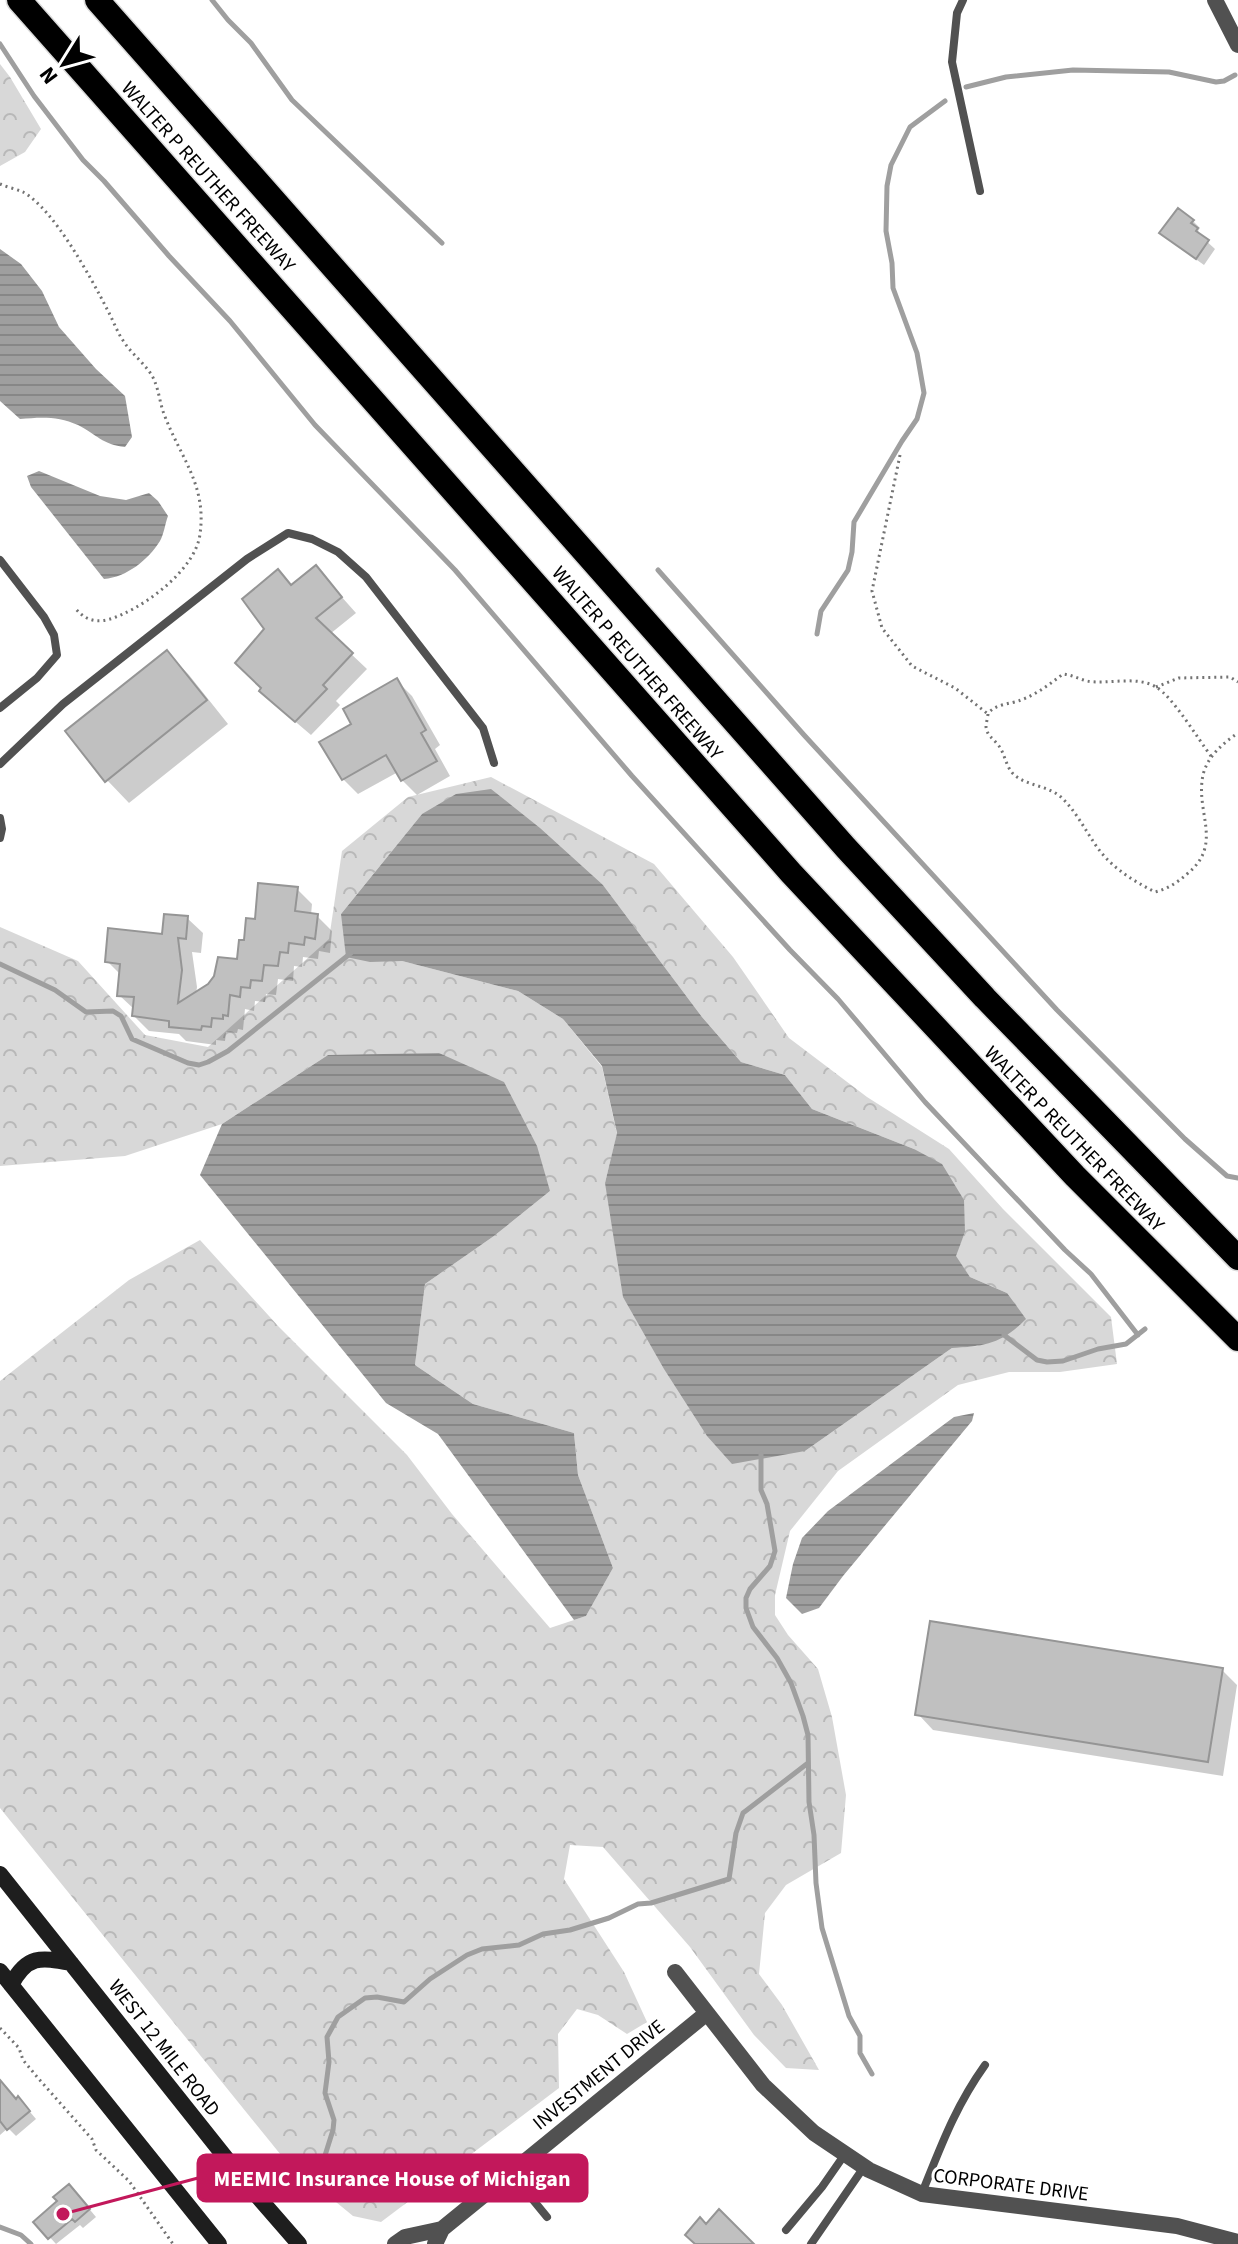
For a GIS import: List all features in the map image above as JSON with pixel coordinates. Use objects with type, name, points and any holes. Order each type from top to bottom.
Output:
[{"type":"highway","name":"WALTER P REUTHER FREEWAY","points":[[19,0],[810,894],[1075,1176],[1238,1339]]},
{"type":"highway","name":"WALTER P REUTHER FREEWAY","points":[[97,0],[846,848],[996,1010],[1238,1258]]},
{"type":"main road","name":"WEST 12 MILE ROAD","points":[[0,1874],[245,2182],[299,2244]]},
{"type":"main road","points":[[11,1985],[29,1961],[47,1958],[71,1963]]},
{"type":"main road","points":[[0,1971],[219,2244]]},
{"type":"street","points":[[1215,0],[1238,45]]},
{"type":"street","name":"CORPORATE DRIVE","points":[[675,1972],[763,2085],[814,2133],[864,2167],[922,2194],[1177,2226],[1238,2242]]},
{"type":"street","name":"INVESTMENT DRIVE","points":[[395,2244],[405,2237],[438,2236],[511,2172],[707,2013]]},
{"type":"lane","points":[[963,0],[957,13],[952,62],[980,191]]},
{"type":"lane","points":[[0,764],[75,695],[247,559],[288,533],[312,539],[338,552],[366,577],[483,728],[494,763]]},
{"type":"lane","points":[[0,560],[44,617],[54,635],[57,655],[37,678],[0,708]]},
{"type":"lane","points":[[0,818],[0,838]]},
{"type":"lane","points":[[922,2194],[949,2123],[966,2091],[985,2065]]},
{"type":"lane","points":[[786,2230],[845,2154]]},
{"type":"lane","points":[[811,2244],[864,2167]]},
{"type":"lane","points":[[511,2172],[547,2217]]},
{"type":"path","points":[[0,184],[23,193],[41,207],[76,255],[123,341],[149,371],[158,387],[164,412],[202,502],[200,537],[191,558],[157,595],[138,608],[98,621],[84,618],[75,608]]},
{"type":"path","points":[[900,455],[872,591],[882,628],[912,666],[955,688],[988,714]]},
{"type":"path","points":[[1211,756],[1156,687],[1140,682],[1089,681],[1063,674],[1020,701],[996,707],[988,714],[985,725],[989,736],[1000,748],[1010,772],[1019,779],[1059,795],[1114,867],[1155,892],[1166,889],[1198,865],[1207,845],[1203,774],[1211,756],[1238,733]]},
{"type":"path","points":[[1156,687],[1179,678],[1230,677],[1238,682]]},
{"type":"path","points":[[0,2028],[19,2048],[23,2060],[92,2139],[96,2150],[129,2181],[173,2244]]},
{"type":"green space","points":[[0,64],[41,129],[25,152],[0,166]]},
{"type":"green space","points":[[491,777],[654,864],[733,957],[789,1038],[867,1097],[949,1149],[1003,1209],[1111,1317],[1117,1364],[1060,1372],[1009,1372],[958,1385],[838,1471],[790,1531],[775,1595],[775,1615],[818,1669],[832,1717],[846,1795],[841,1853],[786,1885],[765,1913],[759,1974],[782,2005],[819,2070],[786,2068],[754,2035],[690,1947],[603,1847],[570,1845],[564,1879],[624,1972],[647,2022],[627,2034],[598,2015],[577,2009],[558,2034],[559,2088],[381,2222],[353,2216],[285,2160],[0,1808],[0,1381],[129,1280],[200,1240],[279,1327],[407,1455],[452,1514],[550,1628],[586,1616],[613,1568],[578,1475],[574,1433],[473,1404],[415,1365],[425,1284],[494,1236],[550,1191],[328,1055],[222,1124],[125,1156],[0,1166],[0,927],[78,961],[145,1035],[208,1047],[329,939],[342,851],[408,797]],"holes":[[[422,814],[603,885],[702,1017],[741,1062],[785,1075],[812,1109],[914,1149],[965,1232],[955,1256],[970,1277],[1007,1293],[978,1346],[952,1348],[805,1451],[605,1183],[617,1134],[602,1067],[563,1019],[518,991],[402,961],[341,914]]]},
{"type":"shaded area","points":[[0,249],[21,264],[42,291],[59,327],[125,396],[132,437],[125,447],[105,442],[78,425],[63,420],[20,419],[0,401]]},
{"type":"shaded area","points":[[39,471],[100,496],[126,500],[149,493],[168,516],[160,541],[136,566],[121,575],[104,579],[31,487],[27,476]]},
{"type":"shaded area","points":[[491,789],[603,885],[702,1017],[741,1062],[785,1075],[812,1109],[914,1149],[942,1164],[964,1200],[965,1232],[956,1256],[970,1277],[1007,1293],[1026,1319],[1001,1339],[952,1348],[805,1451],[732,1464],[707,1436],[623,1297],[605,1183],[617,1133],[602,1066],[563,1019],[518,991],[402,961],[370,962],[346,957],[341,914],[422,814],[456,794]]},
{"type":"shaded area","points":[[439,1053],[504,1082],[537,1146],[550,1191],[494,1236],[425,1284],[415,1365],[473,1404],[574,1433],[578,1475],[613,1568],[586,1616],[574,1620],[438,1434],[386,1403],[200,1175],[222,1124],[328,1055]]},
{"type":"shaded area","points":[[974,1413],[972,1421],[819,1608],[802,1614],[786,1598],[802,1538],[828,1511],[954,1417]]},
{"type":"building","points":[[1178,208],[1194,220],[1191,223],[1198,228],[1196,231],[1209,240],[1196,259],[1159,233]]},
{"type":"building","points":[[316,565],[342,597],[316,618],[353,653],[323,685],[327,689],[295,722],[259,691],[261,688],[235,663],[264,629],[242,599],[278,569],[291,585]]},
{"type":"building","points":[[167,650],[207,700],[105,782],[65,731]]},
{"type":"building","points":[[397,678],[426,730],[421,733],[437,761],[401,781],[386,755],[342,780],[319,742],[351,724],[343,709]]},
{"type":"building","points":[[258,883],[298,887],[295,911],[318,914],[315,939],[305,937],[304,945],[289,943],[288,953],[280,952],[278,966],[264,965],[262,981],[251,980],[250,988],[241,987],[240,997],[230,995],[228,1016],[212,1018],[211,1027],[202,1026],[201,1030],[169,1027],[169,1021],[132,1016],[134,997],[117,996],[120,964],[105,962],[108,928],[162,934],[164,914],[188,916],[186,939],[178,938],[182,970],[178,1003],[208,984],[214,976],[218,957],[237,959],[239,940],[244,940],[246,918],[255,919]]},
{"type":"building","points":[[930,1621],[1223,1668],[1208,1762],[915,1715]]},
{"type":"building","points":[[0,2080],[30,2111],[7,2130],[0,2121]]},
{"type":"building","points":[[69,2184],[90,2209],[48,2239],[33,2222],[57,2201],[53,2197]]},
{"type":"building","points":[[719,2209],[754,2244],[695,2244],[685,2235],[700,2217],[706,2224]]},
{"type":"waterway","points":[[212,0],[251,43],[292,100],[442,243]]},
{"type":"waterway","points":[[0,44],[34,96],[83,160],[230,321],[315,425],[455,570],[632,776],[838,999],[925,1102],[1091,1274],[1138,1335]]},
{"type":"waterway","points":[[966,87],[1006,77],[1073,70],[1169,72],[1216,82],[1235,75]]},
{"type":"waterway","points":[[817,634],[821,611],[848,570],[854,522],[917,419],[924,393],[917,353],[893,288],[886,231],[887,186],[891,165],[910,127],[945,101]]},
{"type":"waterway","points":[[658,570],[804,735],[1057,1010],[1185,1139],[1227,1176],[1238,1178]]},
{"type":"waterway","points":[[0,964],[55,990],[86,1012],[113,1011],[121,1016],[132,1039],[199,1065],[228,1051],[351,953]]},
{"type":"waterway","points":[[1004,1335],[1037,1360],[1047,1362],[1063,1361],[1098,1349],[1126,1344],[1145,1329]]},
{"type":"waterway","points":[[761,1454],[761,1490],[767,1504],[775,1551],[770,1566],[750,1589],[746,1608],[753,1627],[777,1658],[791,1683],[803,1716],[808,1735],[809,1802],[822,1928],[849,2016],[860,2036],[860,2053],[872,2074]]},
{"type":"waterway","points":[[310,2182],[322,2165],[333,2130],[334,2120],[325,2093],[329,2062],[327,2037],[338,2017],[365,1998],[404,2002],[430,1979],[482,1949],[519,1945],[543,1934],[570,1930],[609,1918],[638,1904],[651,1903],[729,1879],[736,1833],[743,1813],[808,1763]]},
{"type":"waterway","points":[[0,2227],[21,2235],[31,2244]]},
{"type":"place","name":"MEEMIC Insurance House of Michigan","points":[[63,2214]]}]
